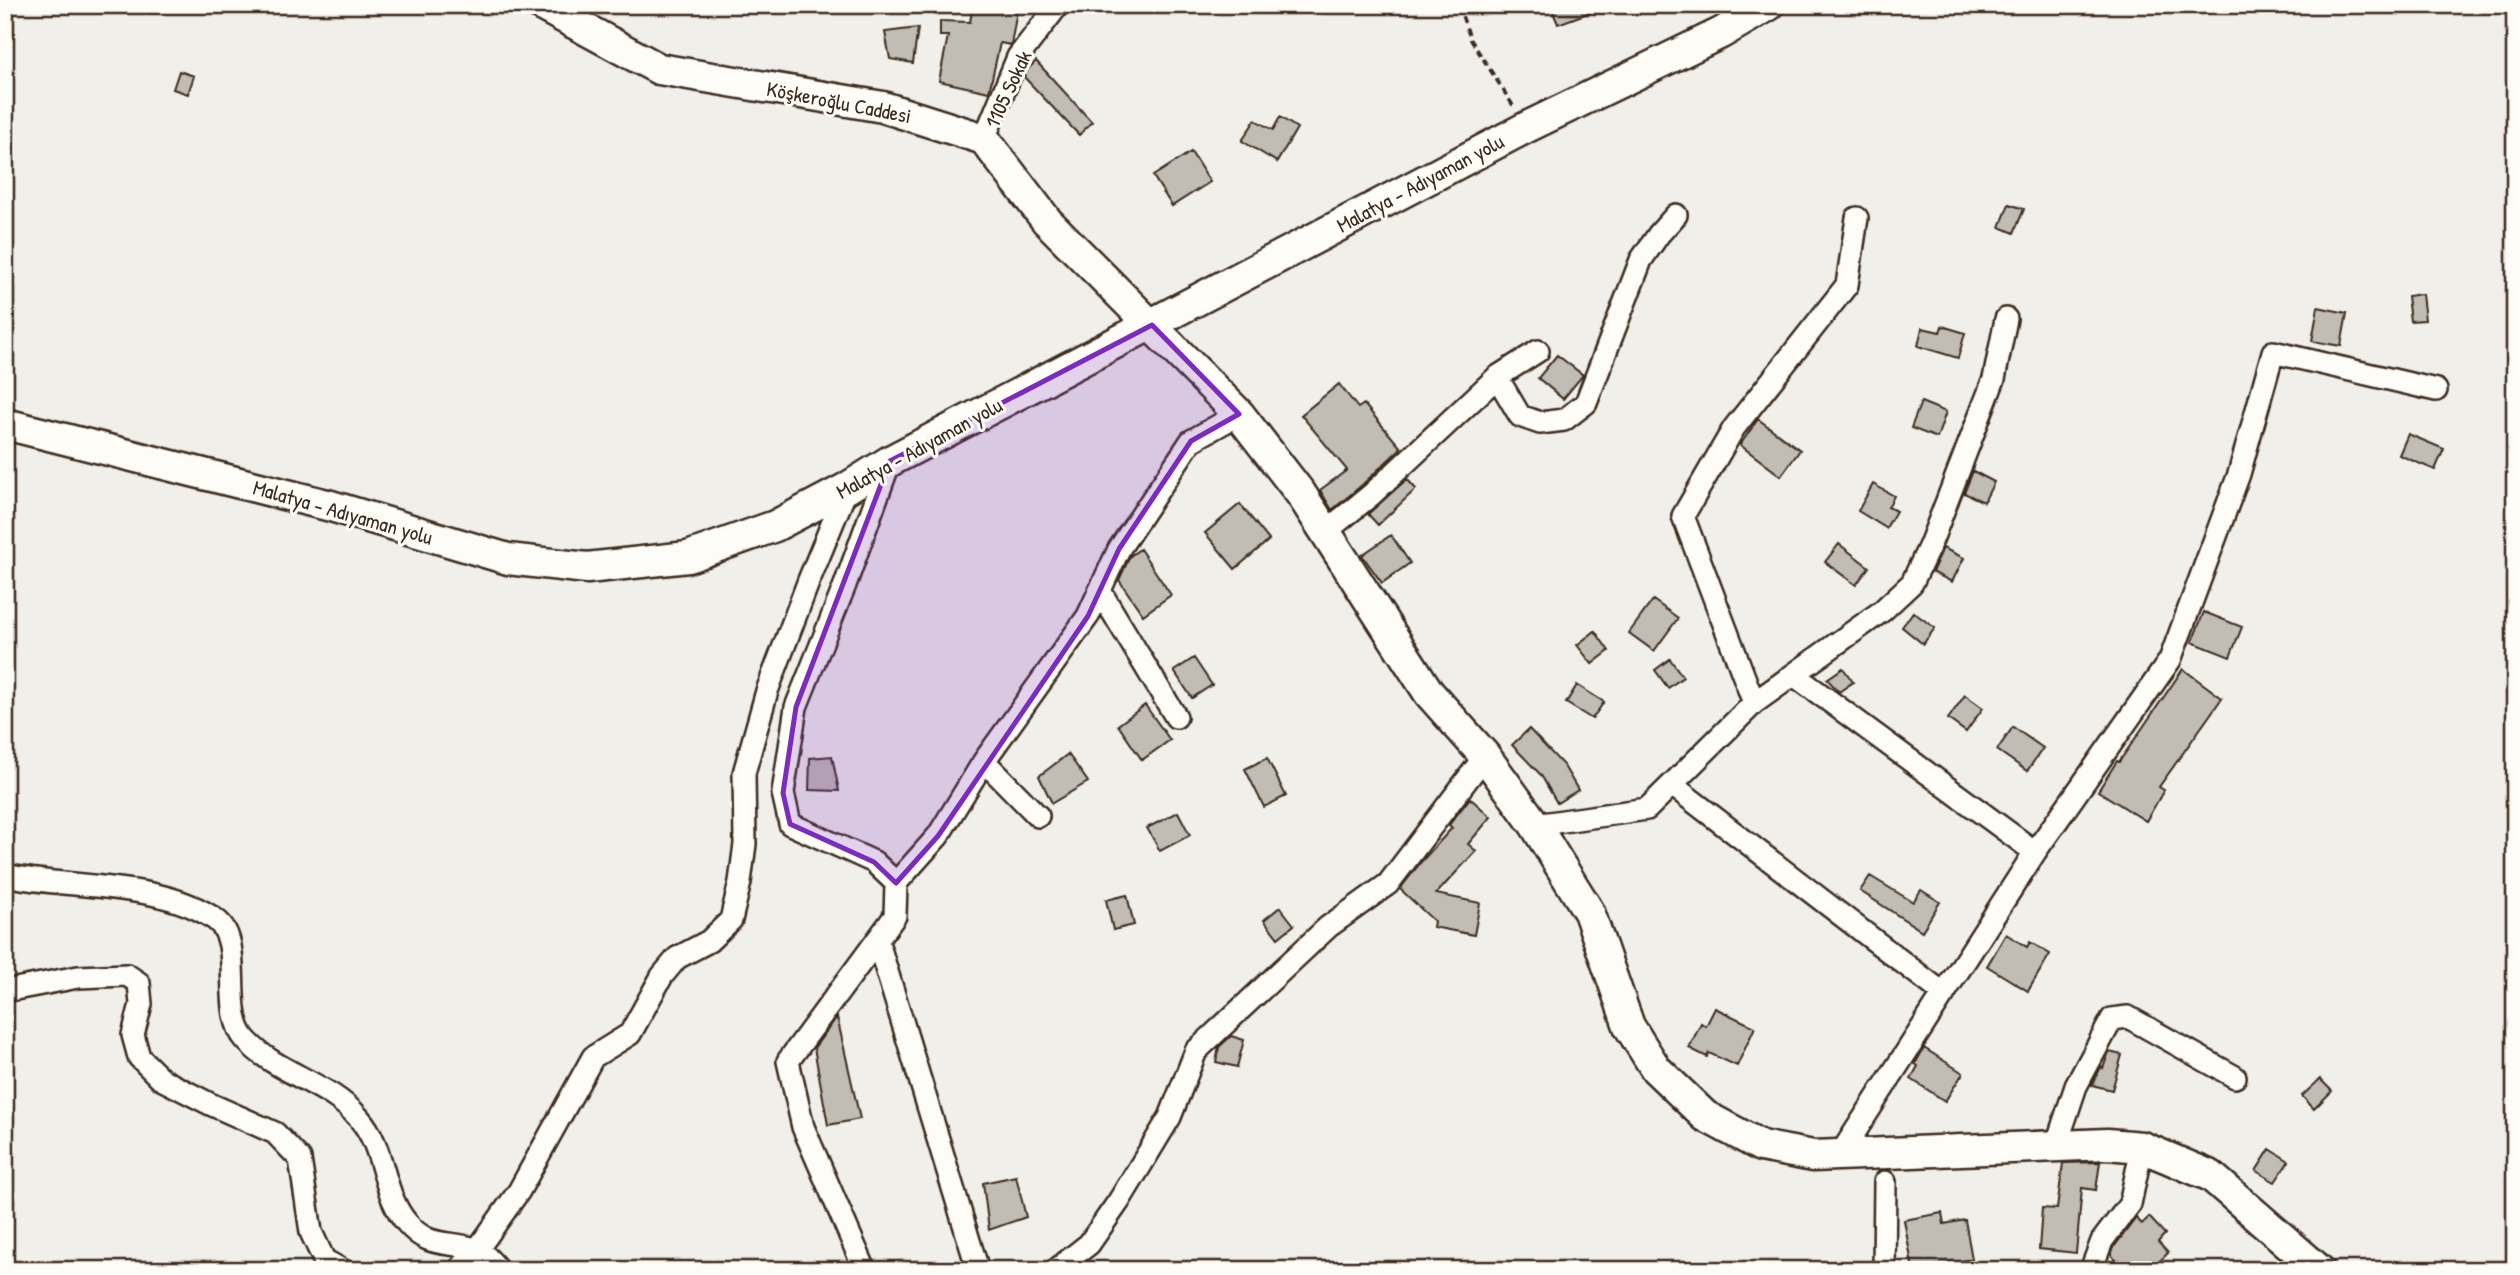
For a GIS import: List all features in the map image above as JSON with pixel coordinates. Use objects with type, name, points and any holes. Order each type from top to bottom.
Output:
[{"type":"main road","name":"Köşkeroğlu Caddesi","points":[[541,5],[659,69],[883,107],[984,139]]},
{"type":"main road","name":"Malatya - Adıyaman yolu","points":[[5,424],[331,506],[508,559],[587,568],[688,557],[775,526],[847,488],[890,461],[1527,127],[1721,33],[1769,5]]},
{"type":"main road","points":[[984,139],[1047,221],[1239,414],[1301,494],[1429,693],[1485,756],[1535,825],[1589,912],[1629,1026],[1657,1069],[1705,1116],[1761,1146],[1813,1156],[2107,1144],[2142,1147],[2211,1176],[2319,1270]]},
{"type":"street","name":"1105 Sokak","points":[[984,139],[1018,57],[1058,5]]},
{"type":"street","points":[[1497,377],[1520,416],[1540,423],[1564,420],[1586,403],[1641,260],[1676,215]]},
{"type":"street","points":[[1754,703],[1683,516],[1734,428],[1847,285],[1857,218]]},
{"type":"street","points":[[1535,825],[1647,809],[1754,703],[1882,611],[1912,583],[1930,545],[1994,379],[2006,319]]},
{"type":"street","points":[[1325,532],[1371,495],[1497,377],[1538,351]]},
{"type":"street","points":[[1840,1155],[2035,852],[2170,660],[2239,474],[2273,352],[2436,390]]},
{"type":"street","points":[[865,1270],[803,1128],[788,1061],[895,916],[896,883],[938,836],[985,761],[1088,616],[1119,549],[1191,441],[1239,414]]},
{"type":"street","points":[[890,461],[845,585],[796,707],[783,793],[790,824],[874,863],[896,883]]},
{"type":"street","points":[[459,1270],[477,1250],[519,1191],[593,1057],[630,1034],[662,976],[677,958],[709,941],[731,920],[745,844],[744,773],[767,691],[847,488]]},
{"type":"street","points":[[1100,591],[1176,717]]},
{"type":"street","points":[[1794,675],[2035,852]]},
{"type":"street","points":[[1056,1270],[1089,1244],[1119,1201],[1170,1117],[1196,1051],[1328,927],[1388,884],[1485,756]]},
{"type":"street","points":[[985,761],[1038,816]]},
{"type":"street","points":[[1672,785],[1944,994]]},
{"type":"street","points":[[5,875],[35,881],[129,890],[188,903],[219,921],[230,942],[235,1021],[244,1039],[269,1059],[319,1086],[359,1118],[375,1144],[391,1198],[407,1223],[427,1241],[477,1250],[498,1270]]},
{"type":"street","points":[[878,942],[978,1270]]},
{"type":"street","points":[[5,991],[78,977],[127,975],[139,983],[141,1004],[132,1035],[139,1057],[161,1079],[275,1133],[300,1159],[311,1232],[324,1260],[341,1270]]},
{"type":"street","points":[[2056,1146],[2076,1086],[2112,1019],[2128,1017],[2235,1077]]},
{"type":"street","points":[[2091,1270],[2102,1241],[2130,1204],[2142,1147]]},
{"type":"street","points":[[1885,1182],[1885,1270]]},
{"type":"path","points":[[1458,5],[1471,40],[1527,127]]},
{"type":"highlighted area","points":[[1152,325],[1239,414],[1191,441],[1119,549],[1088,616],[938,836],[896,883],[874,862],[790,824],[783,793],[796,707],[890,461]]},
{"type":"building","points":[[973,5],[1018,5],[1011,45],[1000,43],[989,92],[939,81],[948,36],[940,36],[940,21],[970,22]]},
{"type":"building","points":[[1550,5],[1604,5],[1604,7],[1558,24]]},
{"type":"building","points":[[918,28],[913,63],[890,59],[885,32]]},
{"type":"building","points":[[1036,61],[1092,122],[1079,135],[1024,77]]},
{"type":"building","points":[[179,71],[194,76],[188,94],[173,89]]},
{"type":"building","points":[[1280,117],[1297,128],[1277,162],[1242,141],[1255,120],[1273,130]]},
{"type":"building","points":[[1191,152],[1210,182],[1172,206],[1153,176]]},
{"type":"building","points":[[2009,204],[2024,209],[2014,233],[2000,227]]},
{"type":"building","points":[[2422,294],[2425,320],[2410,321],[2407,296]]},
{"type":"building","points":[[2318,307],[2347,313],[2341,346],[2312,341]]},
{"type":"building","points":[[1942,326],[1965,333],[1958,358],[1918,346],[1922,328],[1940,332]]},
{"type":"building","points":[[1557,355],[1583,375],[1563,399],[1538,378]]},
{"type":"building","points":[[1339,384],[1358,408],[1364,404],[1401,448],[1332,510],[1320,490],[1347,470],[1301,415]]},
{"type":"building","points":[[1921,402],[1946,412],[1937,438],[1911,428]]},
{"type":"building","points":[[1758,419],[1800,450],[1781,476],[1740,445]]},
{"type":"building","points":[[2408,434],[2444,449],[2435,470],[2399,455]]},
{"type":"building","points":[[1973,471],[1994,482],[1984,502],[1964,493]]},
{"type":"building","points":[[1407,479],[1416,489],[1378,525],[1368,514]]},
{"type":"building","points":[[1873,484],[1894,496],[1888,507],[1896,511],[1886,528],[1858,511]]},
{"type":"building","points":[[1240,504],[1269,540],[1235,569],[1205,533]]},
{"type":"building","points":[[1391,535],[1410,563],[1382,583],[1362,555]]},
{"type":"building","points":[[1839,544],[1869,567],[1856,585],[1825,562]]},
{"type":"building","points":[[1943,548],[1964,558],[1952,582],[1932,572]]},
{"type":"building","points":[[1140,549],[1171,595],[1143,615],[1119,580],[1130,556]]},
{"type":"building","points":[[1653,600],[1678,618],[1654,651],[1629,633]]},
{"type":"building","points":[[1913,612],[1935,628],[1923,644],[1902,627]]},
{"type":"building","points":[[2204,612],[2242,627],[2230,657],[2192,642]]},
{"type":"building","points":[[1595,631],[1609,651],[1592,664],[1577,645]]},
{"type":"building","points":[[1194,658],[1212,685],[1192,698],[1174,671]]},
{"type":"building","points":[[1670,659],[1683,677],[1668,688],[1655,670]]},
{"type":"building","points":[[1843,668],[1853,682],[1839,692],[1827,679]]},
{"type":"building","points":[[2183,669],[2222,698],[2159,787],[2164,790],[2146,821],[2098,791]]},
{"type":"building","points":[[1577,685],[1604,702],[1592,719],[1566,703]]},
{"type":"building","points":[[1965,695],[1983,708],[1966,732],[1948,719]]},
{"type":"building","points":[[1145,705],[1170,740],[1142,760],[1118,725]]},
{"type":"building","points":[[2013,727],[2043,748],[2027,771],[1997,750]]},
{"type":"building","points":[[1529,729],[1564,766],[1578,790],[1557,803],[1541,775],[1512,745]]},
{"type":"building","points":[[1068,754],[1088,782],[1052,803],[1039,776]]},
{"type":"building","points":[[832,756],[839,791],[809,790],[810,758]]},
{"type":"building","points":[[1267,758],[1286,796],[1264,807],[1245,769]]},
{"type":"building","points":[[1470,798],[1491,817],[1468,844],[1476,851],[1436,894],[1480,903],[1474,935],[1433,927],[1434,921],[1400,889],[1452,828],[1449,825]]},
{"type":"building","points":[[1178,812],[1190,835],[1160,851],[1147,828]]},
{"type":"building","points":[[1870,876],[1913,902],[1921,890],[1940,902],[1922,931],[1860,891]]},
{"type":"building","points":[[1127,895],[1134,925],[1113,930],[1106,900]]},
{"type":"building","points":[[1280,907],[1294,925],[1278,938],[1264,920]]},
{"type":"building","points":[[2006,934],[2027,947],[2030,942],[2050,954],[2028,991],[1987,966]]},
{"type":"building","points":[[1715,1008],[1755,1027],[1737,1066],[1709,1053],[1707,1057],[1689,1048],[1701,1023],[1706,1026]]},
{"type":"building","points":[[837,1017],[860,1119],[828,1125],[814,1048]]},
{"type":"building","points":[[1231,1036],[1244,1040],[1237,1067],[1216,1062],[1219,1047]]},
{"type":"building","points":[[1924,1048],[1963,1073],[1945,1101],[1911,1079],[1918,1066],[1915,1064]]},
{"type":"building","points":[[2109,1052],[2122,1055],[2112,1090],[2092,1085]]},
{"type":"building","points":[[2320,1079],[2332,1091],[2314,1109],[2302,1096]]},
{"type":"building","points":[[2270,1149],[2289,1161],[2275,1182],[2256,1171]]},
{"type":"building","points":[[2100,1162],[2096,1190],[2082,1188],[2076,1253],[2039,1249],[2042,1208],[2057,1209],[2063,1163]]},
{"type":"building","points":[[1016,1176],[1026,1217],[989,1230],[983,1183]]},
{"type":"building","points":[[1942,1213],[1944,1224],[1965,1220],[1972,1259],[1913,1270],[1904,1220]]},
{"type":"building","points":[[2149,1217],[2165,1234],[2158,1242],[2168,1253],[2151,1270],[2125,1270],[2111,1255],[2114,1247],[2136,1218],[2142,1224]]}]
